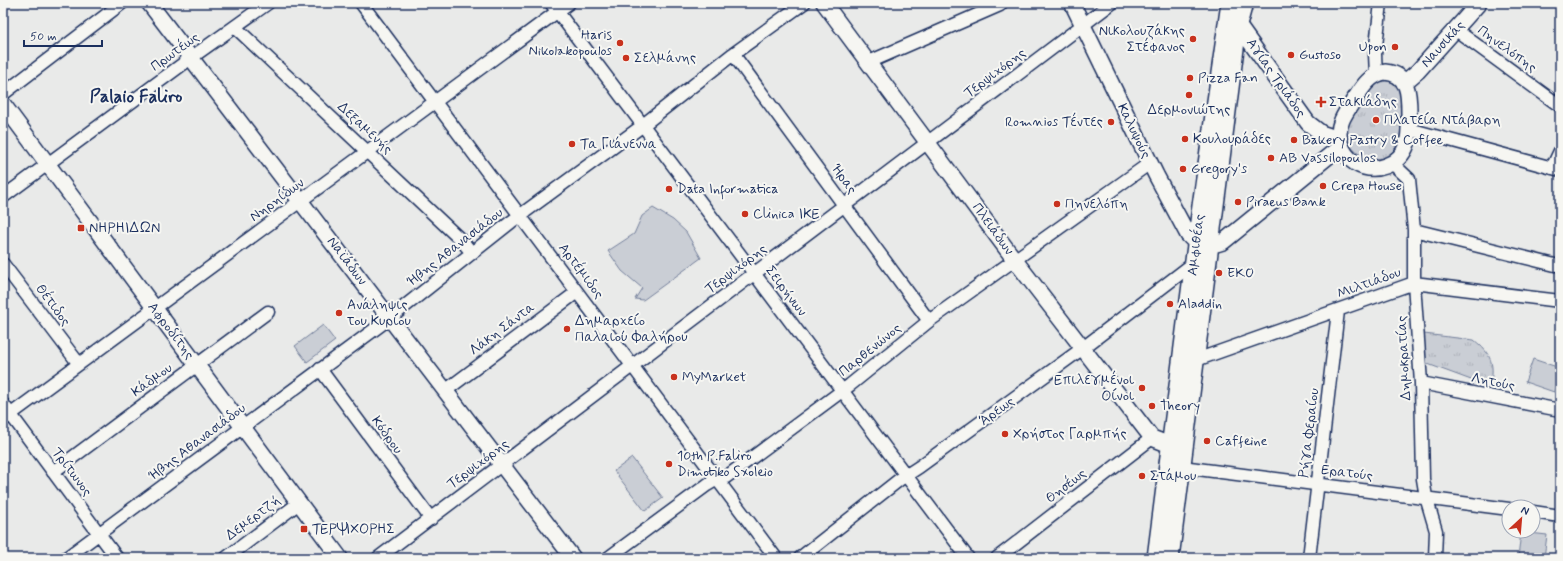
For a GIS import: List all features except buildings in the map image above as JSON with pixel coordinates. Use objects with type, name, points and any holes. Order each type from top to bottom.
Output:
[{"type":"main road","name":"Αμφιθέας","points":[[1156,558],[1194,263],[1204,244],[1238,25],[1244,3]]},
{"type":"main road","name":"Αμφιθέας","points":[[1170,558],[1196,360],[1204,244],[1227,6]]},
{"type":"street","points":[[3,94],[122,3]]},
{"type":"street","name":"Ναϊάδων","points":[[149,3],[573,558]]},
{"type":"street","name":"Αρτέμιδος","points":[[361,3],[776,558]]},
{"type":"street","name":"Νηρηίδων","points":[[7,418],[435,102],[554,7],[569,3]]},
{"type":"street","name":"Ήβης Αθανασιάδου","points":[[66,558],[390,318],[520,216],[643,125],[733,54],[804,3]]},
{"type":"street","name":"Πλειάδων","points":[[824,3],[1014,259],[1152,438]]},
{"type":"street","name":"Καλυψούς","points":[[1072,3],[1150,163],[1188,235],[1204,244]]},
{"type":"street","name":"Τερψιχόρης","points":[[378,558],[1112,3]]},
{"type":"street","points":[[1376,75],[1376,54],[1381,3]]},
{"type":"street","name":"Ναυσικάς","points":[[1404,83],[1418,71],[1479,3]]},
{"type":"street","name":"Πρωτέως","points":[[3,197],[263,5]]},
{"type":"street","points":[[868,62],[1000,5]]},
{"type":"street","name":"Αγίας Τριάδος","points":[[1227,6],[1238,25],[1308,123],[1320,133],[1340,142]]},
{"type":"street","name":"Σειρήνων","points":[[554,7],[968,558]]},
{"type":"street","name":"Δεξαμενής","points":[[235,27],[368,151],[462,241],[472,253]]},
{"type":"street","name":"Πηνελόπης","points":[[1456,30],[1560,106]]},
{"type":"street","name":"Ήρας","points":[[733,54],[929,321]]},
{"type":"street","points":[[1385,72],[1392,73],[1400,77],[1404,83],[1408,96],[1409,129],[1405,148],[1401,155],[1392,163],[1379,168],[1362,166],[1349,158],[1340,142],[1340,126],[1344,116],[1363,86],[1376,75],[1385,72]]},
{"type":"street","name":"Αφροδίτης","points":[[3,104],[340,558]]},
{"type":"street","points":[[1409,129],[1556,169],[1560,151]]},
{"type":"street","points":[[1204,244],[1217,245],[1229,238],[1340,142]]},
{"type":"street","name":"Παρθενώνος","points":[[608,558],[707,485],[717,479],[726,477],[843,391],[929,321],[1150,163]]},
{"type":"street","name":"Δημοκρατίας","points":[[1392,163],[1409,179],[1414,230],[1414,283],[1421,383],[1423,479],[1426,497],[1436,531],[1436,558]]},
{"type":"street","points":[[1414,230],[1555,265]]},
{"type":"street","name":"Άρεως","points":[[800,558],[906,475],[1083,348],[1194,263]]},
{"type":"street","name":"Θέτιδος","points":[[3,264],[79,364]]},
{"type":"street","name":"Μιλτιάδου","points":[[1196,360],[1414,283],[1560,301]]},
{"type":"street","name":"Λάκη Σάντα","points":[[445,391],[577,292]]},
{"type":"street","name":"Ρήγα Φεραίου","points":[[1309,558],[1338,311]]},
{"type":"street","name":"Κάδμου","points":[[53,472],[268,312]]},
{"type":"street","name":"Κόδρου","points":[[320,369],[431,519]]},
{"type":"street","name":"Λητούς","points":[[1421,383],[1560,410]]},
{"type":"street","name":"Τρίτωνος","points":[[3,404],[7,418],[53,472],[118,558]]},
{"type":"street","points":[[1152,438],[1170,445]]},
{"type":"street","name":"Θησέως","points":[[997,558],[1152,438]]},
{"type":"street","name":"Ερατούς","points":[[1182,467],[1426,497],[1501,508]]},
{"type":"street","name":"Δεμερτζή","points":[[226,558],[298,502]]},
{"type":"street","points":[[1541,513],[1560,516]]},
{"type":"green space","name":"Πλατεία Ντάβαρη","points":[[1382,81],[1395,84],[1400,92],[1401,128],[1397,145],[1391,153],[1383,158],[1374,159],[1357,153],[1351,146],[1348,137],[1348,127],[1352,117],[1370,90],[1375,84]]},
{"type":"green space","points":[[653,208],[673,220],[686,232],[701,258],[643,300],[635,299],[642,288],[622,271],[608,251],[634,234],[642,216]]},
{"type":"green space","points":[[323,325],[335,341],[307,362],[295,346]]},
{"type":"green space","points":[[1424,334],[1474,340],[1485,350],[1491,360],[1492,372],[1490,387],[1425,363]]},
{"type":"green space","points":[[1533,359],[1560,368],[1560,376],[1554,392],[1525,382]]},
{"type":"green space","points":[[632,458],[663,498],[645,511],[614,471]]},
{"type":"green space","points":[[1541,534],[1547,535],[1544,558],[1518,558],[1520,539],[1541,539]]},
{"type":"place","name":"Νικολουζάκης Στέφανος","points":[[1193,39]]},
{"type":"place","name":"Haris Nikolakopoulos","points":[[620,43]]},
{"type":"place","name":"Upon","points":[[1395,47]]},
{"type":"place","name":"Gustoso","points":[[1291,55]]},
{"type":"place","name":"Σελμάνης","points":[[626,58]]},
{"type":"place","name":"Pizza Fan","points":[[1190,78]]},
{"type":"place","name":"Δερμονιώτης","points":[[1189,95]]},
{"type":"place","name":"Στακιάδης","points":[[1321,102]]},
{"type":"place","name":"Πλατεία Ντάβαρη","points":[[1376,120]]},
{"type":"place","name":"Romnios Τέντες","points":[[1111,122]]},
{"type":"place","name":"Κουλουράδες","points":[[1185,139]]},
{"type":"place","name":"Bakery Pastry & Coffee","points":[[1294,140]]},
{"type":"place","name":"Τα Γιάνεννα","points":[[572,144]]},
{"type":"place","name":"AB Vassilopoulos","points":[[1271,158]]},
{"type":"place","name":"Gregory's","points":[[1183,169]]},
{"type":"place","name":"Crepa House","points":[[1323,186]]},
{"type":"place","name":"Data Informatica","points":[[669,189]]},
{"type":"place","name":"Piraeus Bank","points":[[1238,202]]},
{"type":"place","name":"Πηνελόπη","points":[[1057,204]]},
{"type":"place","name":"Clinica ΙΚΕ","points":[[745,214]]},
{"type":"place","name":"ΝΗΡΗΙΔΩΝ","points":[[81,228]]},
{"type":"place","name":"EKO","points":[[1219,273]]},
{"type":"place","name":"Aladdin","points":[[1170,304]]},
{"type":"place","name":"Ανάληψις του Κυρίου","points":[[339,313]]},
{"type":"place","name":"Δημαρχείο Παλαιού Φαλήρου","points":[[567,329]]},
{"type":"place","name":"MyMarket","points":[[674,377]]},
{"type":"place","name":"Επιλεγμένοι Οίνοι","points":[[1142,388]]},
{"type":"place","name":"Theory","points":[[1152,406]]},
{"type":"place","name":"Χρήστος Γαρμπής","points":[[1005,434]]},
{"type":"place","name":"Caffeine","points":[[1207,441]]},
{"type":"place","name":"10th P.Faliro Dimotiko Sxoleio","points":[[669,464]]},
{"type":"place","name":"Στάμου","points":[[1142,476]]},
{"type":"place","name":"ΤΕΡΨΙΧΟΡΗΣ","points":[[304,529]]},
{"type":"district","name":"Palaio Faliro","points":[[136,97]]}]
